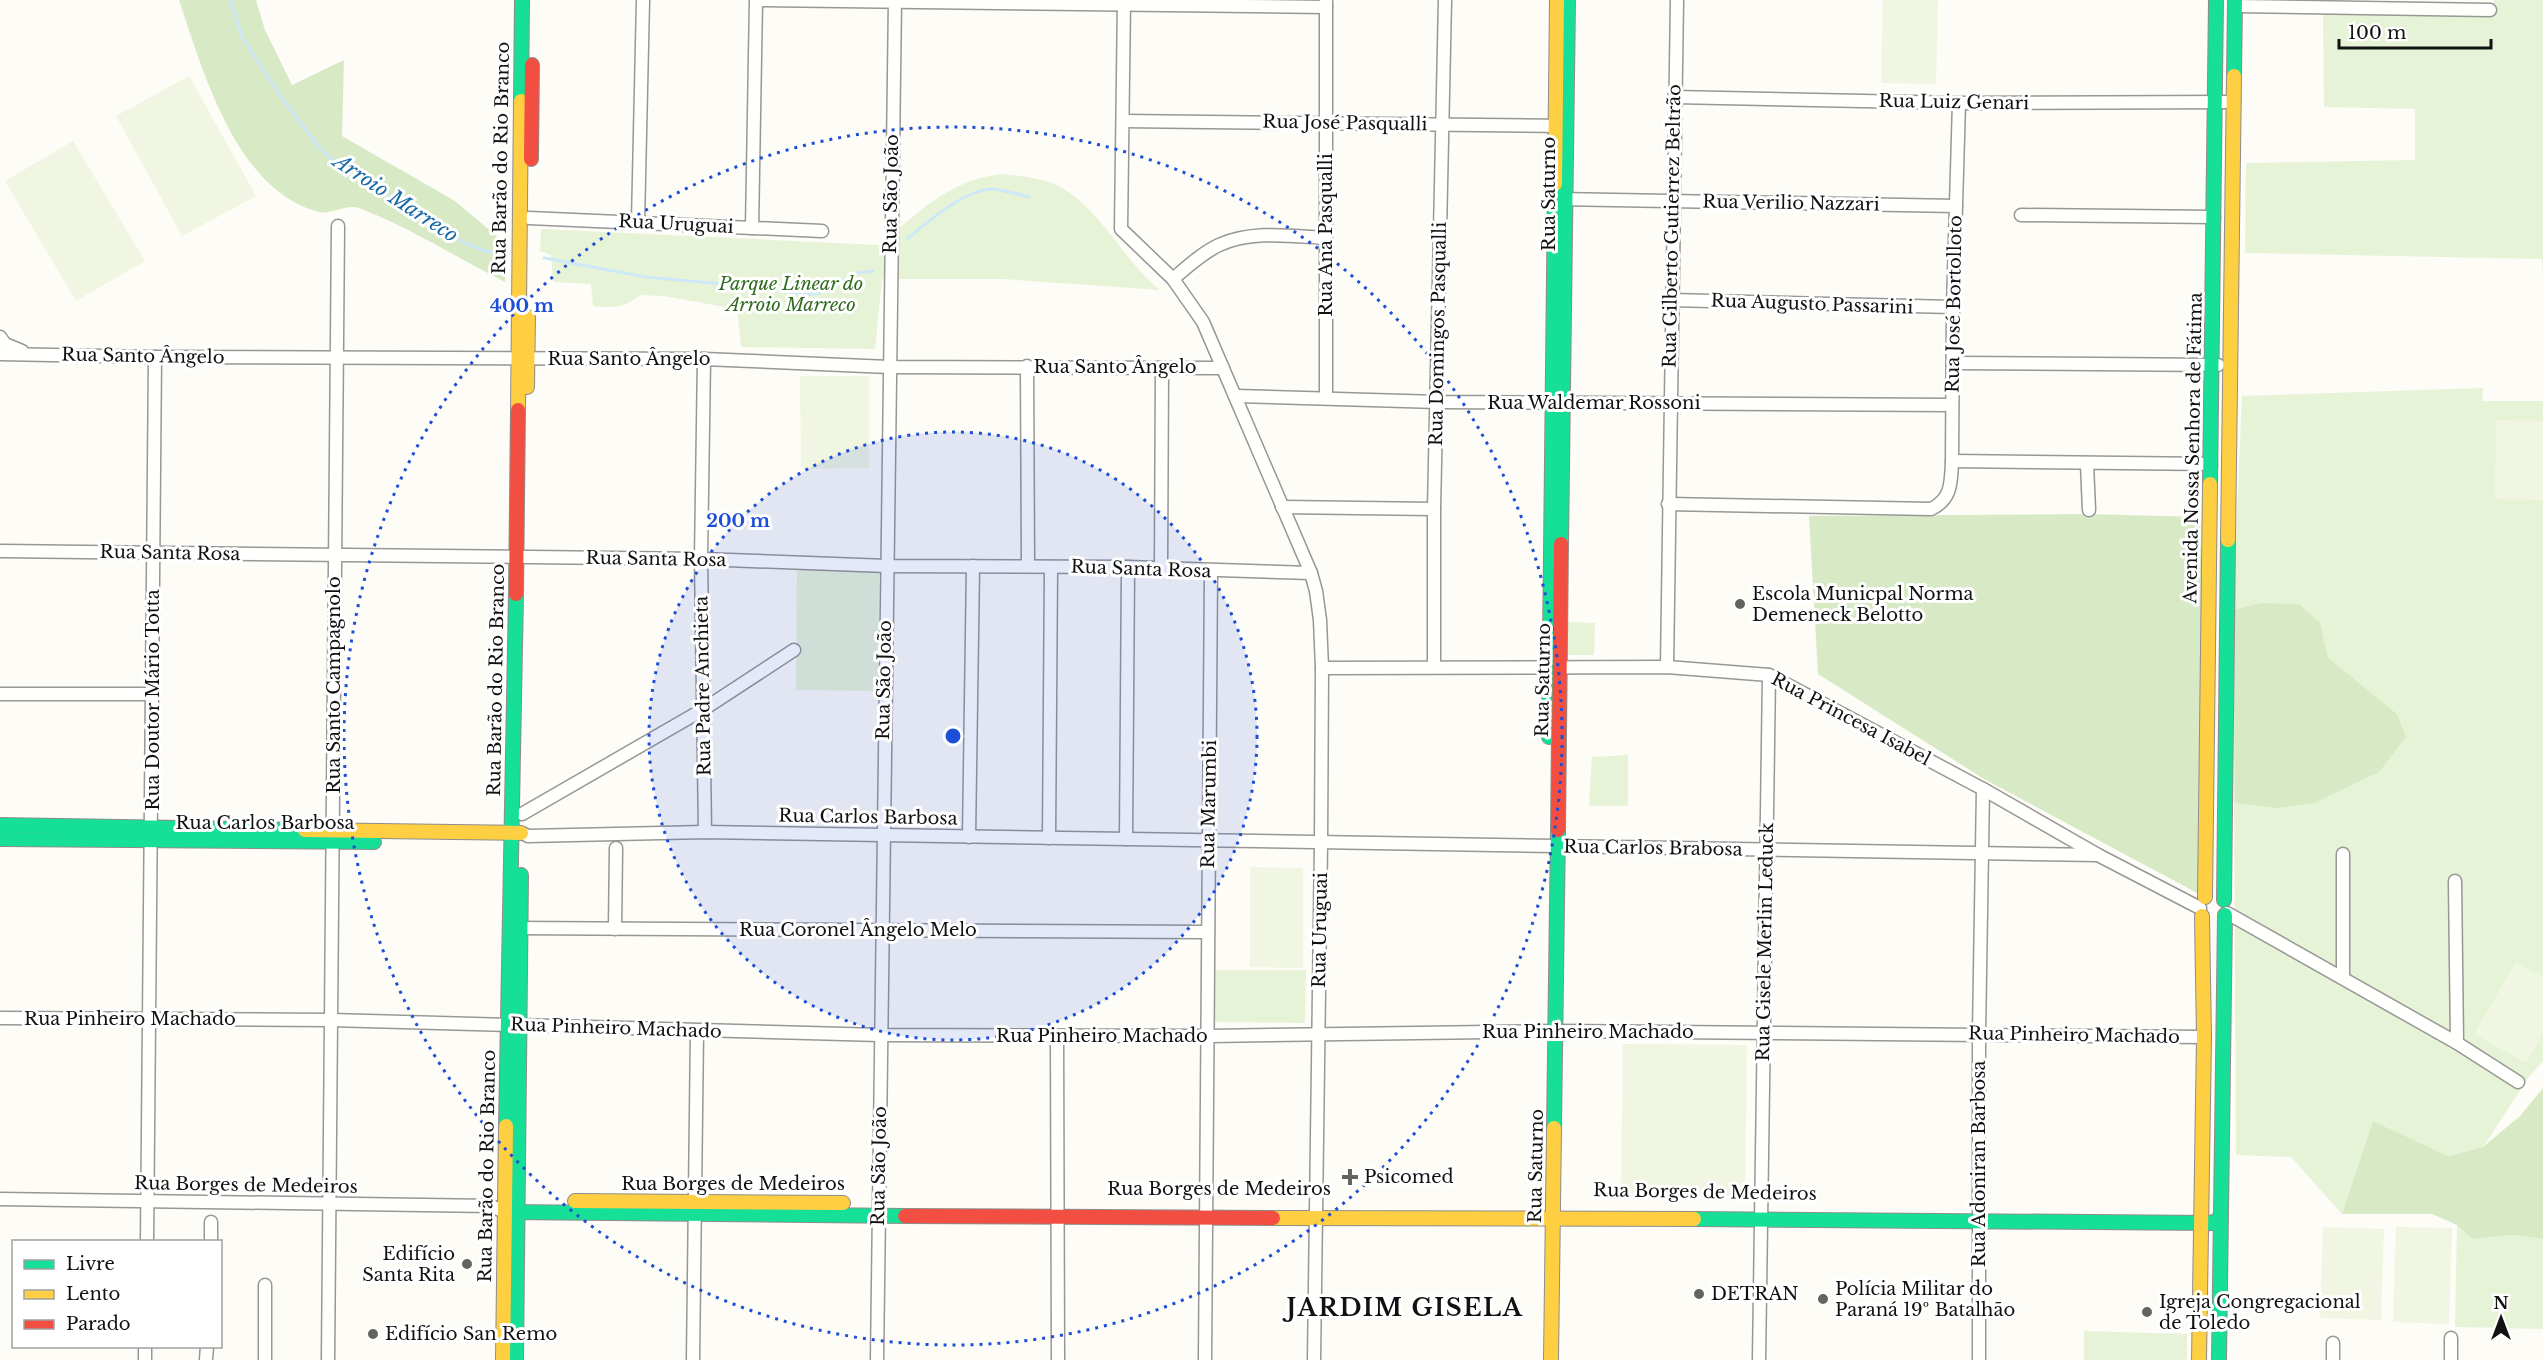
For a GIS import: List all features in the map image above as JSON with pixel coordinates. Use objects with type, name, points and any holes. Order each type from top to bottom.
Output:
[{"type":"street","name":"Rua Barão do Rio Branco","points":[[503,1360],[511,1206],[514,928],[519,837],[523,290],[522,0]]},
{"type":"street","name":"Rua Barão do Rio Branco","points":[[523,290],[529,218],[532,0]]},
{"type":"street","points":[[638,222],[643,0]]},
{"type":"street","points":[[752,228],[758,0],[1326,4]]},
{"type":"street","name":"Rua Domingos Pasqualli","points":[[1434,667],[1434,509],[1445,0]]},
{"type":"street","name":"Rua Saturno","points":[[1542,1360],[1548,1213],[1561,199],[1557,0]]},
{"type":"street","name":"Rua Saturno","points":[[1561,126],[1568,0]]},
{"type":"street","name":"Rua Gilberto Gutierrez Beltrão","points":[[1667,667],[1669,402],[1677,0]]},
{"type":"street","name":"Avenida Nossa Senhora de Fátima","points":[[2199,1360],[2199,1219],[2204,1037],[2202,907],[2211,464],[2216,0]]},
{"type":"street","name":"Rua São João","points":[[877,1360],[894,1]]},
{"type":"street","points":[[1123,122],[1124,3]]},
{"type":"street","points":[[2235,3],[2490,10]]},
{"type":"street","name":"Avenida Nossa Senhora de Fátima","points":[[2219,1360],[2235,3]]},
{"type":"street","name":"Rua Ana Pasqualli","points":[[1326,4],[1326,398]]},
{"type":"street","name":"Rua Luiz Genari","points":[[1674,97],[1959,103],[2234,102]]},
{"type":"street","name":"Rua José Bortolloto","points":[[1668,504],[1931,509],[1942,504],[1951,487],[1959,103]]},
{"type":"street","name":"Rua Uruguai","points":[[1123,122],[1121,229],[1173,279],[1203,322],[1311,573],[1320,620],[1322,843],[1317,1035],[1314,1360]]},
{"type":"street","name":"Rua José Pasqualli","points":[[1123,122],[1327,122],[1561,126]]},
{"type":"street","name":"Rua Verilio Nazzari","points":[[1561,199],[1956,206]]},
{"type":"street","points":[[2021,215],[2232,218]]},
{"type":"street","name":"Rua Uruguai","points":[[529,218],[822,231]]},
{"type":"street","name":"Rua Santo Campagnolo","points":[[328,1360],[338,226]]},
{"type":"street","points":[[1173,279],[1202,255],[1218,245],[1238,238],[1270,235],[1326,238]]},
{"type":"street","name":"Rua Augusto Passarini","points":[[1671,300],[1953,308]]},
{"type":"street","points":[[0,337],[4,344],[13,349],[35,354]]},
{"type":"street","points":[[0,354],[35,354]]},
{"type":"street","name":"Rua Santo Ângelo","points":[[35,354],[155,357],[704,359],[889,367],[1223,368]]},
{"type":"street","name":"Rua Doutor Mário Totta","points":[[147,1240],[155,357]]},
{"type":"street","name":"Rua Padre Anchieta","points":[[704,359],[701,559],[705,832]]},
{"type":"street","points":[[1953,363],[2212,364],[2231,367]]},
{"type":"street","points":[[1027,366],[1028,566]]},
{"type":"street","points":[[1161,568],[1162,368]]},
{"type":"street","name":"Rua Waldemar Rossoni","points":[[1236,396],[1558,404],[1669,402],[1952,405]]},
{"type":"street","points":[[1952,461],[2211,464]]},
{"type":"street","points":[[2087,464],[2089,510]]},
{"type":"street","points":[[1282,507],[1434,509]]},
{"type":"street","name":"Rua Santa Rosa","points":[[0,551],[701,559],[887,566],[1128,567],[1311,573]]},
{"type":"street","points":[[969,837],[973,566]]},
{"type":"street","points":[[1049,838],[1051,567]]},
{"type":"street","points":[[1126,839],[1128,567]]},
{"type":"street","name":"Rua Marumbi","points":[[1205,1360],[1211,571]]},
{"type":"street","points":[[522,814],[704,710],[794,650]]},
{"type":"street","name":"Rua Princesa Isabel","points":[[1322,668],[1667,667],[1769,675],[1983,789],[2098,855],[2202,907]]},
{"type":"street","name":"Rua Gisele Merlin Leduck","points":[[1759,1360],[1769,675]]},
{"type":"street","points":[[0,694],[152,694]]},
{"type":"street","name":"Rua Barão do Rio Branco","points":[[518,770],[522,814],[519,837]]},
{"type":"street","name":"Rua Adoniran Barbosa","points":[[1979,1360],[1979,1034],[1983,789]]},
{"type":"street","name":"Rua Carlos Barbosa","points":[[0,825],[152,833],[333,836],[519,837],[705,832],[1208,841]]},
{"type":"street","name":"Rua Carlos Barbosa","points":[[0,839],[152,833]]},
{"type":"street","name":"Rua Carlos Brabosa","points":[[1208,841],[2098,855]]},
{"type":"street","points":[[615,929],[616,848]]},
{"type":"street","points":[[2343,854],[2343,978]]},
{"type":"street","points":[[2455,881],[2457,1043]]},
{"type":"street","points":[[2226,909],[2216,922],[2202,907],[2217,895],[2226,909],[2457,1043],[2518,1082]]},
{"type":"street","name":"Rua Coronel Ângelo Melo","points":[[514,928],[1208,932]]},
{"type":"street","name":"Rua Pinheiro Machado","points":[[0,1018],[331,1020],[880,1035],[1209,1036],[1550,1031],[2204,1037]]},
{"type":"street","points":[[693,1360],[697,1031]]},
{"type":"street","points":[[1057,1036],[1058,1360]]},
{"type":"street","name":"Rua Borges de Medeiros","points":[[0,1199],[1059,1213],[1548,1213],[1979,1219],[2199,1219]]},
{"type":"street","name":"Rua Barão do Rio Branco","points":[[511,1206],[516,1360]]},
{"type":"street","name":"Rua Saturno","points":[[1548,1213],[1551,1360]]},
{"type":"street","points":[[2199,1219],[2215,1216],[2221,1219]]},
{"type":"street","points":[[211,1222],[211,1240]]},
{"type":"street","points":[[265,1285],[265,1360]]},
{"type":"street","points":[[2451,1338],[2451,1360]]},
{"type":"street","points":[[2333,1342],[2333,1360]]},
{"type":"green space","points":[[179,0],[256,0],[265,30],[292,85],[344,60],[342,136],[455,201],[506,244],[505,282],[415,233],[378,216],[354,207],[319,212],[290,200],[265,180],[227,125],[199,60]]},
{"type":"green space","points":[[1883,0],[1938,0],[1936,84],[1881,83]]},
{"type":"green space","points":[[2494,0],[2543,0],[2543,280],[2542,259],[2245,253],[2246,163],[2415,160],[2415,109],[2324,107],[2323,14],[2494,13]]},
{"type":"green space","points":[[189,76],[256,196],[182,236],[116,116]]},
{"type":"green space","points":[[73,141],[145,261],[76,301],[5,181]]},
{"type":"green space","name":"Parque Linear do Arroio Marreco","points":[[1002,174],[1043,181],[1056,185],[1071,194],[1098,220],[1135,265],[1160,290],[1002,279],[882,279],[875,349],[741,347],[737,309],[663,296],[640,295],[618,306],[593,306],[591,284],[553,282],[551,255],[540,251],[541,229],[878,245],[921,210],[950,191],[983,177]]},
{"type":"green space","points":[[800,376],[869,376],[869,468],[801,469]]},
{"type":"green space","points":[[2483,388],[2482,401],[2543,401],[2543,1061],[2529,1077],[2483,1147],[2448,1156],[2373,1121],[2342,1214],[2291,1157],[2236,1155],[2233,610],[2242,396]]},
{"type":"green space","points":[[2496,420],[2543,421],[2543,500],[2495,499]]},
{"type":"green space","points":[[2087,514],[2200,517],[2204,698],[2199,894],[1984,779],[1818,674],[1809,516]]},
{"type":"green space","points":[[797,566],[879,567],[878,691],[796,690]]},
{"type":"green space","points":[[2261,603],[2299,604],[2320,623],[2328,658],[2397,714],[2406,737],[2379,772],[2314,803],[2278,808],[2235,803],[2233,610]]},
{"type":"green space","points":[[1566,622],[1595,623],[1594,655],[1566,655]]},
{"type":"green space","points":[[1628,755],[1628,806],[1589,806],[1592,757]]},
{"type":"green space","points":[[1250,867],[1303,868],[1303,968],[1250,967]]},
{"type":"green space","points":[[2516,962],[2543,977],[2543,1033],[2526,1063],[2474,1034]]},
{"type":"green space","points":[[1215,970],[1306,970],[1305,1023],[1215,1022]]},
{"type":"green space","points":[[1623,1044],[1747,1045],[1745,1197],[1621,1195]]},
{"type":"green space","points":[[2543,1088],[2543,1239],[2514,1235],[2472,1239],[2457,1225],[2432,1214],[2342,1214],[2373,1121],[2448,1156],[2483,1147],[2520,1116]]},
{"type":"green space","points":[[2457,1225],[2472,1239],[2514,1235],[2543,1239],[2543,1329],[2455,1327]]},
{"type":"green space","points":[[2323,1227],[2384,1229],[2381,1320],[2320,1318]]},
{"type":"green space","points":[[2396,1227],[2452,1228],[2449,1324],[2393,1322]]},
{"type":"green space","points":[[2084,1331],[2187,1334],[2187,1360],[2084,1360]]},
{"type":"waterway","name":"Arroio Marreco","points":[[231,0],[242,37],[281,97],[319,147],[343,170],[415,211],[451,236],[481,250],[503,254]]},
{"type":"waterway","name":"Arroio Marreco","points":[[907,239],[947,208],[982,190],[992,189],[1029,197]]},
{"type":"waterway","name":"Arroio Marreco","points":[[544,258],[646,277],[768,288],[807,295],[822,292],[857,273],[873,271]]},
{"type":"traffic: fast","points":[[521,101],[522,0]]},
{"type":"traffic: fast","points":[[1561,544],[1568,0]]},
{"type":"traffic: fast","points":[[2210,484],[2216,0]]},
{"type":"traffic: fast","points":[[2234,76],[2235,0]]},
{"type":"traffic: fast","points":[[1549,737],[1555,184]]},
{"type":"traffic: fast","points":[[2224,900],[2228,540]]},
{"type":"traffic: fast","points":[[506,1126],[516,594]]},
{"type":"traffic: fast","points":[[0,825],[305,830]]},
{"type":"traffic: fast","points":[[1554,1128],[1558,830]]},
{"type":"traffic: fast","points":[[0,839],[374,842]]},
{"type":"traffic: fast","points":[[516,1360],[521,875]]},
{"type":"traffic: fast","points":[[2219,1360],[2225,915]]},
{"type":"traffic: fast","points":[[505,1212],[905,1216]]},
{"type":"traffic: fast","points":[[1694,1219],[2211,1223],[2221,1219]]},
{"type":"traffic: slow","points":[[1555,184],[1557,0]]},
{"type":"traffic: slow","points":[[2228,540],[2234,76]]},
{"type":"traffic: slow","points":[[518,410],[521,101]]},
{"type":"traffic: slow","points":[[527,387],[528,317]]},
{"type":"traffic: slow","points":[[2205,897],[2210,484]]},
{"type":"traffic: slow","points":[[305,830],[521,833]]},
{"type":"traffic: slow","points":[[2199,1360],[2204,1037],[2202,916]]},
{"type":"traffic: slow","points":[[503,1360],[506,1126]]},
{"type":"traffic: slow","points":[[1551,1360],[1554,1128]]},
{"type":"traffic: slow","points":[[575,1201],[843,1203]]},
{"type":"traffic: slow","points":[[1273,1218],[1694,1219]]},
{"type":"traffic: jam","points":[[531,159],[532,65]]},
{"type":"traffic: jam","points":[[516,594],[518,410]]},
{"type":"traffic: jam","points":[[1558,830],[1561,544]]},
{"type":"traffic: jam","points":[[905,1216],[1273,1218]]},
{"type":"place","name":"Escola Municpal Norma Demeneck Belotto","points":[[1740,604]]},
{"type":"place","name":"Psicomed","points":[[1350,1177]]},
{"type":"place","name":"Edifício Santa Rita","points":[[467,1264]]},
{"type":"place","name":"DETRAN","points":[[1699,1294]]},
{"type":"place","name":"Polícia Militar do Paraná 19º Batalhão","points":[[1823,1299]]},
{"type":"place","name":"Igreja Congregacional de Toledo","points":[[2147,1312]]},
{"type":"place","name":"Edifício San Remo","points":[[373,1334]]},
{"type":"district","name":"JARDIM GISELA","points":[[1405,1308]]}]
